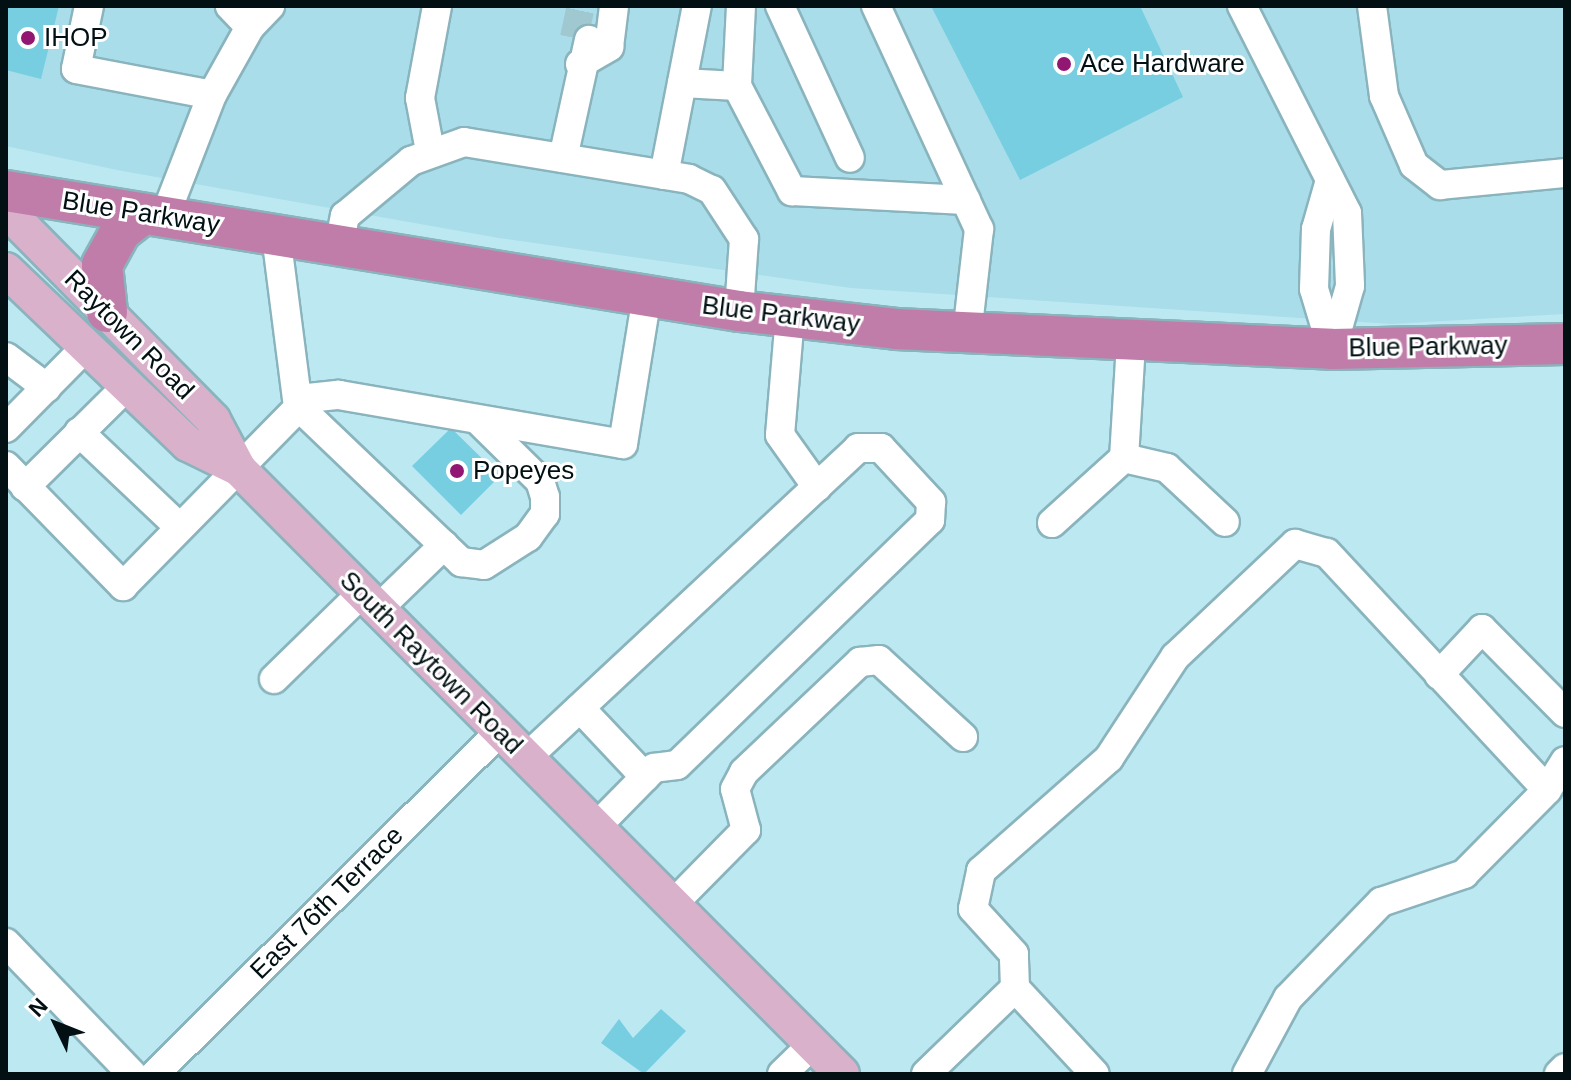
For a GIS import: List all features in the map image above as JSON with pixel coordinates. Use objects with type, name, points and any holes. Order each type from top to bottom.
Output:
[{"type":"highway","name":"Blue Parkway","points":[[6,191],[739,311],[967,334],[1131,345],[1332,349],[1565,344]]},
{"type":"highway","points":[[107,312],[102,265],[121,231],[154,215]]},
{"type":"main road","name":"Raytown Road","points":[[6,210],[213,420],[239,469]]},
{"type":"main road","name":"South Raytown Road","points":[[6,270],[188,444],[239,469],[842,1074]]},
{"type":"street","points":[[89,6],[76,69],[212,95]]},
{"type":"street","points":[[230,6],[250,27]]},
{"type":"street","points":[[154,215],[212,95],[250,27],[270,6]]},
{"type":"street","points":[[430,151],[420,98],[437,6]]},
{"type":"street","points":[[664,175],[697,6]]},
{"type":"street","points":[[741,6],[737,86],[792,191],[966,200]]},
{"type":"street","points":[[780,6],[850,158]]},
{"type":"street","points":[[876,6],[979,229],[967,334]]},
{"type":"street","points":[[1242,6],[1330,180],[1354,248],[1332,349]]},
{"type":"street","points":[[1372,6],[1384,96],[1414,165],[1440,185],[1565,173]]},
{"type":"street","points":[[563,158],[581,48],[609,47],[602,7]]},
{"type":"street","points":[[682,83],[737,86]]},
{"type":"street","points":[[339,246],[345,216],[430,151],[464,142],[563,158],[664,175],[712,190],[737,219],[746,268],[739,311]]},
{"type":"street","points":[[1330,180],[1316,229],[1314,289],[1332,349]]},
{"type":"street","points":[[276,235],[298,406],[453,554]]},
{"type":"street","points":[[6,466],[123,586],[298,406],[339,395],[623,444],[647,296]]},
{"type":"street","points":[[790,316],[780,435],[817,487]]},
{"type":"street","points":[[1052,523],[1124,458],[1131,345]]},
{"type":"street","points":[[6,428],[87,346]]},
{"type":"street","points":[[6,357],[47,388]]},
{"type":"street","points":[[25,487],[128,385]]},
{"type":"street","points":[[274,679],[370,601],[453,554],[499,558],[545,514],[540,481],[478,420]]},
{"type":"street","points":[[79,432],[180,528]]},
{"type":"street","points":[[526,758],[858,448],[881,448],[931,502],[930,520],[677,765],[645,777],[596,827]]},
{"type":"street","points":[[1124,458],[1167,468],[1225,522]]},
{"type":"street","points":[[1095,1074],[1015,988],[1014,954],[973,909],[981,871],[1109,758],[1175,657],[1295,544],[1327,553],[1547,790]]},
{"type":"street","points":[[1439,675],[1482,629],[1565,713]]},
{"type":"street","points":[[673,904],[746,830],[735,789],[744,772],[860,662],[879,660],[963,737]]},
{"type":"street","points":[[580,708],[645,777]]},
{"type":"street","name":"East 76th Terrace","points":[[155,1074],[500,731]]},
{"type":"street","points":[[1247,1074],[1288,998],[1381,902],[1464,874],[1547,790],[1565,761]]},
{"type":"street","points":[[6,943],[132,1074]]},
{"type":"street","points":[[926,1074],[1015,988]]},
{"type":"street","points":[[782,1074],[813,1044]]},
{"type":"street","points":[[1559,1074],[1565,1068]]},
{"type":"shaded area","points":[[6,6],[1565,6],[1565,314],[1392,324],[851,288],[499,238],[117,170],[6,146]]},
{"type":"building","name":"IHOP","points":[[6,6],[59,6],[41,79],[6,70]]},
{"type":"building","name":"Ace Hardware","points":[[931,6],[1140,6],[1183,97],[1020,180]]},
{"type":"building","points":[[451,428],[500,476],[461,515],[412,466]]},
{"type":"building","points":[[661,1009],[686,1031],[644,1074],[601,1043],[619,1019],[633,1038]]},
{"type":"tunnel","points":[[574,38],[581,6]]},
{"type":"place","name":"IHOP","points":[[28,38]]},
{"type":"place","name":"Ace Hardware","points":[[1064,64]]},
{"type":"place","name":"Popeyes","points":[[457,471]]}]
